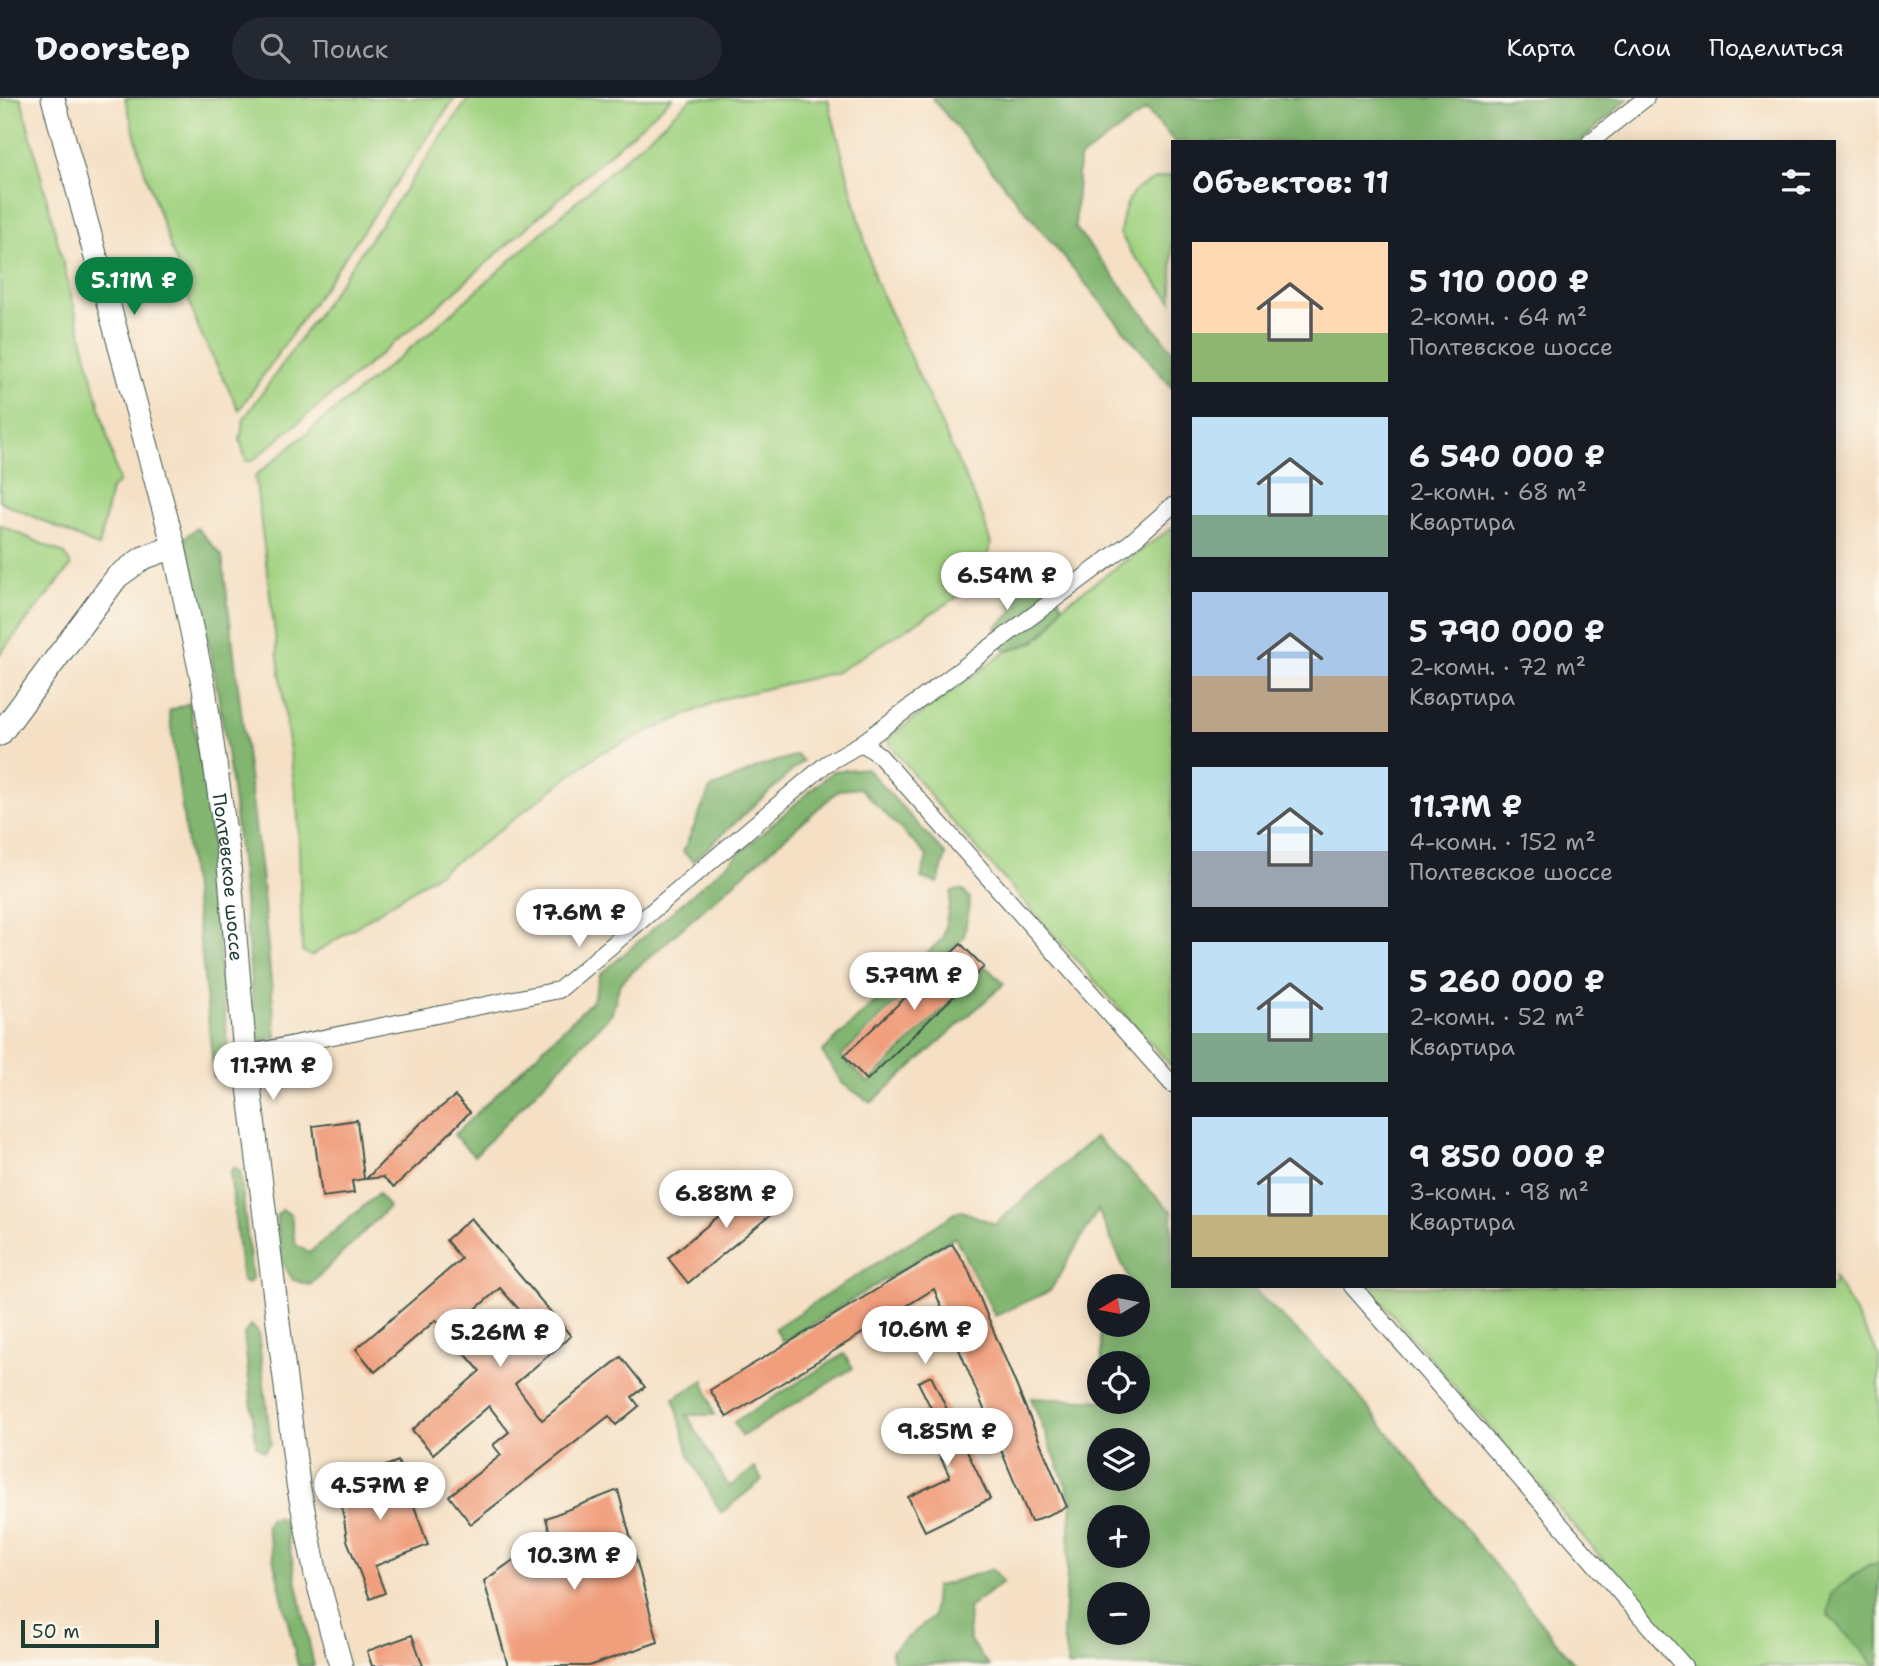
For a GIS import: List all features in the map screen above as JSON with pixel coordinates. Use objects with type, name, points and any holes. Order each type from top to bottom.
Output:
[{"type":"street","name":"Полтевское шоссе","points":[[53,98],[174,547],[191,620],[220,785],[236,922],[245,1054],[298,1484],[316,1575],[341,1666]]},
{"type":"street","points":[[1593,140],[1646,98]]},
{"type":"street","points":[[245,1054],[559,989],[826,764],[862,743],[1131,542],[1171,507]]},
{"type":"street","points":[[0,734],[117,577],[143,558],[174,547]]},
{"type":"street","points":[[862,743],[879,755],[1171,1083]]},
{"type":"street","points":[[1354,1288],[1684,1666]]},
{"type":"green space","points":[[0,98],[21,98],[119,482],[111,489],[99,547],[0,501]]},
{"type":"green space","points":[[125,98],[455,98],[239,410],[199,330],[144,169]]},
{"type":"green space","points":[[469,98],[672,98],[436,308],[252,461],[246,461],[240,439],[244,419]]},
{"type":"green space","points":[[692,98],[828,100],[875,280],[982,514],[991,544],[984,566],[956,598],[837,672],[722,699],[598,754],[475,849],[311,956],[302,951],[298,815],[255,476],[436,327]]},
{"type":"green space","points":[[932,98],[1629,98],[1582,140],[1173,140],[1146,110],[1079,159],[1075,227],[1171,349],[1171,387]]},
{"type":"green space","points":[[1171,175],[1171,300],[1130,251],[1120,233],[1125,209],[1134,192],[1140,186]]},
{"type":"green space","points":[[0,525],[65,554],[71,566],[0,654]]},
{"type":"green space","points":[[197,528],[222,556],[261,873],[276,1037],[256,1043],[246,916],[223,725],[184,538]]},
{"type":"green space","points":[[1171,529],[1171,1066],[936,803],[886,739],[1007,651],[1034,643],[1052,626],[1062,606]]},
{"type":"green space","points":[[1013,576],[1031,578],[1054,587],[1062,606],[1041,636],[1007,651],[999,643],[996,627],[1013,612],[1010,594]]},
{"type":"green space","points":[[189,703],[209,803],[220,968],[231,1077],[214,1077],[202,957],[169,711]]},
{"type":"green space","points":[[797,755],[803,761],[693,861],[683,852],[710,789],[761,766]]},
{"type":"green space","points":[[866,768],[946,855],[938,883],[921,878],[927,856],[860,788],[839,790],[620,983],[612,1013],[474,1156],[454,1135],[593,1000],[600,975],[833,771]]},
{"type":"green space","points":[[962,890],[970,898],[964,937],[841,1056],[868,1083],[986,967],[1004,984],[871,1103],[843,1084],[822,1052],[943,938],[952,891]]},
{"type":"green space","points":[[1095,1137],[1171,1211],[1171,1288],[1252,1288],[1341,1374],[1576,1666],[1068,1666],[1063,1635],[1072,1500],[1031,1398],[1087,1400],[1087,1414],[1150,1414],[1150,1351],[1101,1351],[1101,1337],[1150,1337],[1150,1274],[1127,1274],[1098,1210],[1050,1291],[995,1316],[955,1237],[783,1342],[775,1328],[960,1210],[995,1224]]},
{"type":"green space","points":[[234,1167],[240,1171],[252,1279],[248,1284],[242,1281],[230,1172]]},
{"type":"green space","points":[[378,1194],[389,1207],[310,1285],[293,1280],[282,1262],[276,1216],[282,1210],[291,1214],[295,1244],[309,1253]]},
{"type":"green space","points":[[1836,1280],[1879,1355],[1879,1563],[1868,1565],[1829,1615],[1876,1666],[1694,1666],[1370,1288],[1836,1288]]},
{"type":"green space","points":[[251,1325],[258,1332],[271,1444],[264,1451],[256,1445],[244,1334]]},
{"type":"green space","points":[[844,1354],[853,1368],[742,1436],[734,1422]]},
{"type":"green space","points":[[704,1380],[714,1415],[687,1415],[729,1487],[755,1468],[762,1480],[721,1513],[689,1455],[674,1398]]},
{"type":"green space","points":[[277,1517],[284,1521],[314,1666],[298,1666],[266,1526],[269,1519]]},
{"type":"green space","points":[[1879,1563],[1879,1666],[1876,1666],[1828,1615],[1831,1593],[1868,1565]]},
{"type":"green space","points":[[993,1569],[1003,1582],[968,1608],[970,1641],[989,1666],[952,1663],[895,1666],[891,1651],[933,1617],[935,1587]]},
{"type":"building","points":[[961,944],[984,967],[867,1080],[844,1056]]},
{"type":"building","points":[[455,1096],[470,1112],[421,1162],[394,1187],[383,1177],[366,1179],[421,1123]]},
{"type":"building","points":[[357,1120],[364,1179],[352,1181],[354,1193],[322,1197],[313,1126]]},
{"type":"building","points":[[765,1178],[785,1203],[688,1283],[668,1258]]},
{"type":"building","points":[[471,1218],[571,1336],[515,1384],[542,1420],[621,1357],[645,1387],[632,1397],[639,1406],[616,1425],[609,1416],[471,1524],[449,1496],[501,1455],[493,1445],[509,1432],[489,1406],[433,1454],[412,1430],[480,1371],[436,1320],[375,1372],[356,1349],[461,1259],[446,1240]],"holes":[[[500,1288],[522,1313],[493,1338],[471,1313]]]},
{"type":"building","points":[[952,1244],[967,1267],[1067,1507],[1031,1522],[934,1289],[727,1417],[710,1390]]},
{"type":"building","points":[[931,1376],[990,1499],[925,1531],[908,1497],[950,1477],[920,1414],[931,1408],[918,1382]]},
{"type":"building","points":[[398,1461],[428,1545],[375,1566],[385,1593],[370,1599],[347,1540],[339,1485]]},
{"type":"building","points":[[618,1490],[658,1642],[589,1666],[508,1666],[484,1581],[550,1534],[546,1518]]},
{"type":"building","points":[[412,1635],[423,1666],[372,1666],[367,1651]]}]
